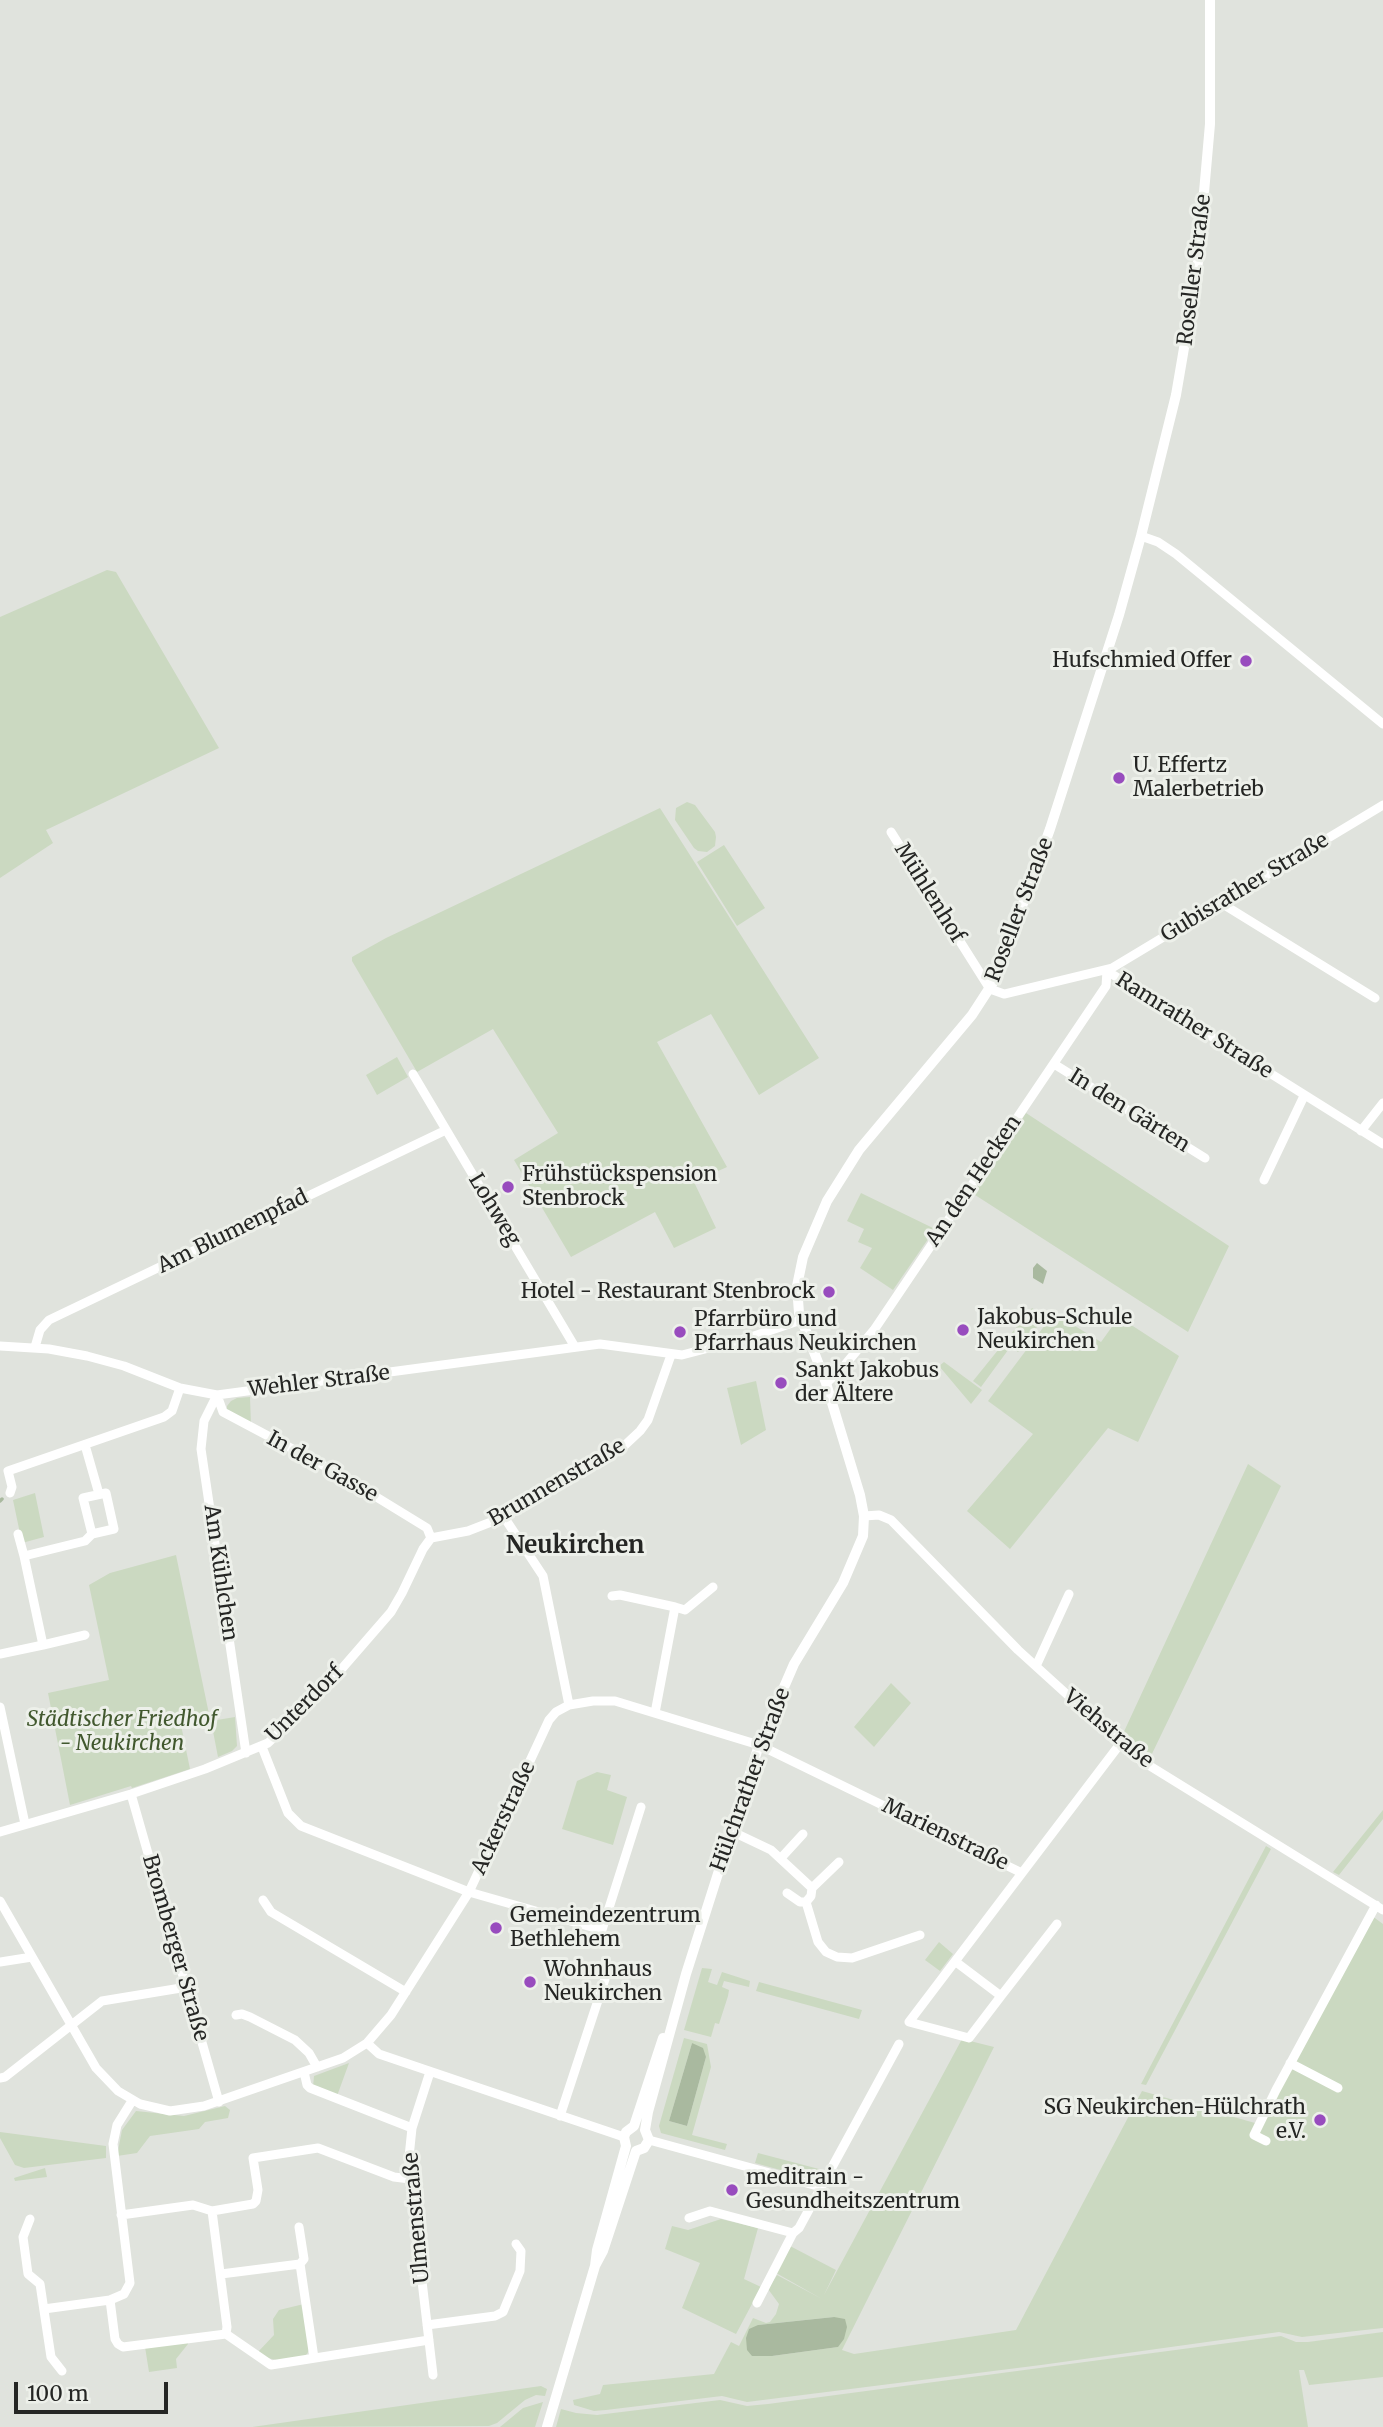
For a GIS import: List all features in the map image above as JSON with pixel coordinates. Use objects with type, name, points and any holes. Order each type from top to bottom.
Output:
[{"type":"street","name":"Roseller Straße","points":[[864,1516],[826,1383],[801,1320],[797,1294],[800,1270],[816,1226],[836,1185],[871,1134],[967,1021],[990,989],[1010,945],[1050,830],[1119,615],[1177,395],[1197,272],[1210,124],[1210,0]]},
{"type":"street","points":[[1141,536],[1158,542],[1176,554],[1383,724]]},
{"type":"street","name":"Gubisrather Straße","points":[[1107,971],[1383,805]]},
{"type":"street","name":"Mühlenhof","points":[[891,832],[990,989]]},
{"type":"street","points":[[1221,903],[1375,998]]},
{"type":"street","name":"Ramrather Straße","points":[[990,989],[1001,994],[1010,993],[1107,971],[1383,1144]]},
{"type":"street","name":"An den Hecken","points":[[826,1383],[839,1372],[874,1330],[1106,986],[1107,971]]},
{"type":"street","name":"In den Gärten","points":[[1054,1064],[1205,1158]]},
{"type":"street","name":"Lohweg","points":[[413,1074],[575,1347]]},
{"type":"street","points":[[1264,1180],[1304,1096]]},
{"type":"street","points":[[1361,1131],[1383,1103]]},
{"type":"street","name":"Am Blumenpfad","points":[[35,1347],[40,1330],[49,1320],[446,1130]]},
{"type":"street","name":"Wehler Straße","points":[[0,1346],[35,1347],[99,1359],[180,1388],[217,1395],[608,1344],[671,1355],[686,1354],[801,1320]]},
{"type":"street","name":"Brunnenstraße","points":[[431,1538],[468,1531],[504,1517],[607,1457],[637,1434],[650,1416],[671,1355]]},
{"type":"street","points":[[10,1493],[12,1487],[8,1471],[167,1415],[173,1409],[180,1388]]},
{"type":"street","name":"In der Gasse","points":[[217,1395],[223,1412],[334,1471],[427,1528],[431,1538]]},
{"type":"street","name":"Am Kühlchen","points":[[217,1395],[204,1420],[201,1444],[246,1753]]},
{"type":"street","points":[[85,1445],[99,1494]]},
{"type":"street","points":[[24,1556],[85,1541],[92,1534],[114,1529],[106,1493],[83,1498],[92,1534]]},
{"type":"street","name":"Viehstraße","points":[[864,1516],[878,1515],[889,1519],[1036,1666],[1120,1744],[1165,1777],[1380,1908]]},
{"type":"street","name":"Hülchrather Straße","points":[[547,2427],[595,2266],[604,2251],[629,2145],[626,2132],[643,2132],[675,1998],[686,1974],[759,1745],[800,1653],[839,1591],[856,1557],[863,1536],[864,1516]]},
{"type":"street","points":[[504,1517],[543,1576],[569,1706]]},
{"type":"street","points":[[18,1534],[43,1644]]},
{"type":"street","name":"Unterdorf","points":[[0,1832],[131,1794],[262,1747],[305,1710],[391,1612],[431,1538]]},
{"type":"street","points":[[612,1596],[620,1595],[685,1610],[713,1587]]},
{"type":"street","points":[[1036,1666],[1069,1594]]},
{"type":"street","points":[[655,1713],[676,1607]]},
{"type":"street","points":[[0,1654],[86,1635]]},
{"type":"street","name":"Marienstraße","points":[[569,1706],[608,1700],[759,1745],[1022,1873],[1120,1744]]},
{"type":"street","name":"Ackerstraße","points":[[132,2101],[170,2111],[191,2109],[304,2072],[349,2055],[367,2043],[385,2025],[469,1892],[550,1720],[559,1710],[569,1706]]},
{"type":"street","points":[[0,1707],[3,1734],[25,1824]]},
{"type":"street","points":[[262,1747],[288,1813],[297,1824],[469,1892],[602,1930],[642,1807]]},
{"type":"street","name":"Bromberger Straße","points":[[131,1794],[219,2102]]},
{"type":"street","points":[[731,1831],[771,1850],[812,1888]]},
{"type":"street","points":[[781,1858],[803,1834]]},
{"type":"street","points":[[806,1902],[811,1896],[812,1888],[839,1862]]},
{"type":"street","points":[[1022,1873],[909,2022],[969,2038],[1057,1924]]},
{"type":"street","points":[[787,1893],[800,1902],[806,1902]]},
{"type":"street","points":[[262,1900],[271,1912],[406,1992]]},
{"type":"street","points":[[0,1901],[70,2026],[102,2076],[132,2101],[117,2125],[113,2144],[130,2283],[124,2294],[110,2300],[44,2309]]},
{"type":"street","points":[[806,1902],[818,1942],[826,1952],[837,1957],[852,1958],[920,1936]]},
{"type":"street","points":[[1266,2141],[1254,2135],[1290,2063],[1380,1908]]},
{"type":"street","points":[[0,1962],[32,1957]]},
{"type":"street","points":[[956,1962],[1001,1996]]},
{"type":"street","points":[[560,2116],[605,1979]]},
{"type":"street","points":[[0,2078],[5,2077],[105,2000],[187,1987]]},
{"type":"street","points":[[236,2015],[242,2014],[258,2020],[295,2040],[309,2053],[317,2067]]},
{"type":"street","points":[[367,2043],[379,2054],[560,2116],[629,2145],[643,2148],[643,2132],[821,2188]]},
{"type":"street","points":[[757,2303],[899,2044]]},
{"type":"street","points":[[1290,2063],[1338,2088]]},
{"type":"street","points":[[304,2072],[310,2088],[412,2127]]},
{"type":"street","name":"Ulmenstraße","points":[[430,2072],[412,2127],[410,2179],[433,2375]]},
{"type":"street","points":[[121,2215],[193,2205],[212,2211],[253,2204],[258,2190],[249,2156],[318,2148],[394,2177],[410,2179]]},
{"type":"street","points":[[212,2211],[226,2334]]},
{"type":"street","points":[[689,2218],[710,2211],[793,2233]]},
{"type":"street","points":[[30,2219],[23,2237],[28,2274],[40,2284],[51,2357],[62,2371]]},
{"type":"street","points":[[299,2227],[303,2259],[300,2264],[314,2358]]},
{"type":"street","points":[[427,2325],[495,2316],[503,2312],[520,2271],[521,2251],[516,2244]]},
{"type":"street","points":[[221,2274],[300,2264]]},
{"type":"street","points":[[110,2300],[116,2340],[120,2347],[226,2334],[271,2365],[429,2340]]},
{"type":"green space","points":[[107,570],[116,572],[219,748],[46,830],[53,843],[0,878],[0,617]]},
{"type":"green space","points":[[687,802],[695,805],[715,832],[715,846],[707,852],[694,848],[675,820],[676,808]]},
{"type":"green space","points":[[660,808],[819,1058],[759,1095],[711,1014],[657,1042],[727,1167],[694,1182],[716,1228],[674,1248],[655,1212],[571,1257],[514,1160],[558,1133],[493,1029],[417,1072],[352,957],[386,938]]},
{"type":"green space","points":[[724,845],[765,908],[737,926],[697,862]]},
{"type":"green space","points":[[397,1057],[408,1077],[377,1095],[366,1075]]},
{"type":"green space","points":[[1026,1113],[1229,1246],[1188,1332],[972,1193]]},
{"type":"green space","points":[[861,1193],[935,1229],[893,1290],[860,1268],[872,1248],[858,1242],[864,1229],[847,1221]]},
{"type":"green space","points":[[1032,1308],[1038,1312],[1033,1318],[1040,1323],[1018,1352],[1011,1346],[981,1387],[973,1381]]},
{"type":"green space","points":[[1054,1313],[1101,1342],[1119,1317],[1179,1356],[1138,1442],[1108,1428],[1010,1549],[967,1511],[1033,1434],[988,1401]]},
{"type":"green space","points":[[944,1362],[982,1390],[971,1404],[939,1366]]},
{"type":"green space","points":[[756,1381],[766,1430],[741,1445],[727,1388]]},
{"type":"green space","points":[[250,1397],[251,1425],[227,1410],[231,1401]]},
{"type":"green space","points":[[1248,1464],[1281,1486],[1149,1760],[1121,1738]]},
{"type":"green space","points":[[35,1493],[44,1537],[22,1543],[13,1500]]},
{"type":"green space","name":"Städtischer Friedhof - Neukirchen","points":[[176,1555],[209,1714],[180,1720],[190,1769],[70,1805],[48,1693],[109,1680],[89,1585],[110,1573]]},
{"type":"green space","points":[[891,1683],[911,1703],[874,1747],[854,1727]]},
{"type":"green space","points":[[235,1717],[237,1746],[218,1757],[211,1721]]},
{"type":"green space","points":[[597,1772],[611,1775],[607,1790],[627,1797],[613,1845],[562,1829],[577,1781]]},
{"type":"green space","points":[[1383,1810],[1383,1819],[1339,1875],[1333,1872]]},
{"type":"green space","points":[[1266,1846],[1271,1849],[1146,2085],[1141,2084]]},
{"type":"green space","name":"SG Neukirchen-Hülchrath e.V.","points":[[1368,1913],[1383,1924],[1383,2328],[1302,2337],[1279,2332],[747,2402],[722,2396],[594,2411],[574,2405],[573,2400],[600,2394],[603,2385],[714,2374],[731,2342],[739,2346],[753,2318],[766,2323],[776,2314],[779,2304],[768,2289],[777,2275],[822,2299],[776,2273],[790,2246],[836,2270],[824,2295],[962,2039],[994,2047],[842,2350],[854,2354],[1016,2330],[1142,2091],[1255,2123]],"holes":[[[834,2317],[838,2347],[772,2356],[758,2325]]]},
{"type":"green space","points":[[939,1942],[953,1954],[940,1971],[925,1960]]},
{"type":"green space","points":[[702,1968],[712,1969],[708,1982],[717,1985],[722,1972],[750,1981],[749,1987],[724,1981],[722,1987],[729,1990],[728,1996],[719,2024],[715,2023],[711,2037],[684,2030]]},
{"type":"green space","points":[[759,1982],[862,2010],[859,2019],[756,1991]]},
{"type":"green space","points":[[684,2038],[707,2044],[711,2067],[692,2135],[727,2144],[725,2150],[661,2133],[659,2126]],"holes":[[[692,2043],[706,2057],[687,2126],[669,2121]]]},
{"type":"green space","points":[[349,2063],[337,2096],[313,2087],[314,2076]]},
{"type":"green space","points":[[225,2106],[230,2110],[228,2118],[205,2122],[199,2129],[150,2136],[137,2153],[117,2156],[122,2130],[136,2111],[184,2116]]},
{"type":"green space","points":[[0,2132],[106,2146],[106,2158],[24,2168],[15,2165],[0,2138]]},
{"type":"green space","points":[[758,2153],[819,2169],[813,2179],[755,2163]]},
{"type":"green space","points":[[45,2168],[47,2177],[15,2181],[14,2178]]},
{"type":"green space","points":[[721,2219],[758,2228],[744,2279],[761,2287],[736,2334],[682,2308],[700,2263],[665,2249],[672,2226],[688,2230]]},
{"type":"green space","points":[[304,2304],[309,2350],[307,2354],[302,2358],[281,2361],[257,2353],[274,2335],[273,2319],[279,2310]]},
{"type":"green space","points":[[1383,2332],[1383,2377],[1309,2385],[1304,2370],[1299,2370],[1308,2427],[556,2427],[561,2409],[597,2415],[720,2400],[747,2406],[1281,2336],[1296,2342],[1308,2342]]},
{"type":"green space","points":[[188,2340],[188,2344],[176,2359],[177,2368],[149,2372],[145,2347]]},
{"type":"green space","points":[[541,2386],[547,2389],[545,2396],[536,2395],[525,2400],[497,2423],[489,2426],[252,2427]]},
{"type":"green space","points":[[543,2402],[535,2427],[500,2427],[523,2408]]},
{"type":"shaded area","points":[[1037,1263],[1047,1271],[1043,1284],[1033,1278],[1033,1268]]},
{"type":"shaded area","points":[[692,2043],[703,2048],[706,2057],[687,2126],[669,2121]]},
{"type":"shaded area","points":[[834,2317],[845,2319],[847,2327],[844,2339],[838,2347],[772,2356],[752,2356],[747,2350],[746,2338],[749,2329],[758,2325]]},
{"type":"place","name":"Hufschmied Offer","points":[[1246,661]]},
{"type":"place","name":"U. Effertz Malerbetrieb","points":[[1119,778]]},
{"type":"place","name":"Frühstückspension Stenbrock","points":[[508,1187]]},
{"type":"place","name":"Hotel - Restaurant Stenbrock","points":[[829,1292]]},
{"type":"place","name":"Jakobus-Schule Neukirchen","points":[[963,1330]]},
{"type":"place","name":"Pfarrbüro und Pfarrhaus Neukirchen","points":[[680,1332]]},
{"type":"place","name":"Sankt Jakobus der Ältere","points":[[781,1383]]},
{"type":"place","name":"Gemeindezentrum Bethlehem","points":[[496,1928]]},
{"type":"place","name":"Wohnhaus Neukirchen","points":[[530,1982]]},
{"type":"place","name":"SG Neukirchen-Hülchrath e.V.","points":[[1320,2120]]},
{"type":"place","name":"meditrain - Gesundheitszentrum","points":[[732,2190]]},
{"type":"district","name":"Neukirchen","points":[[575,1546]]}]
